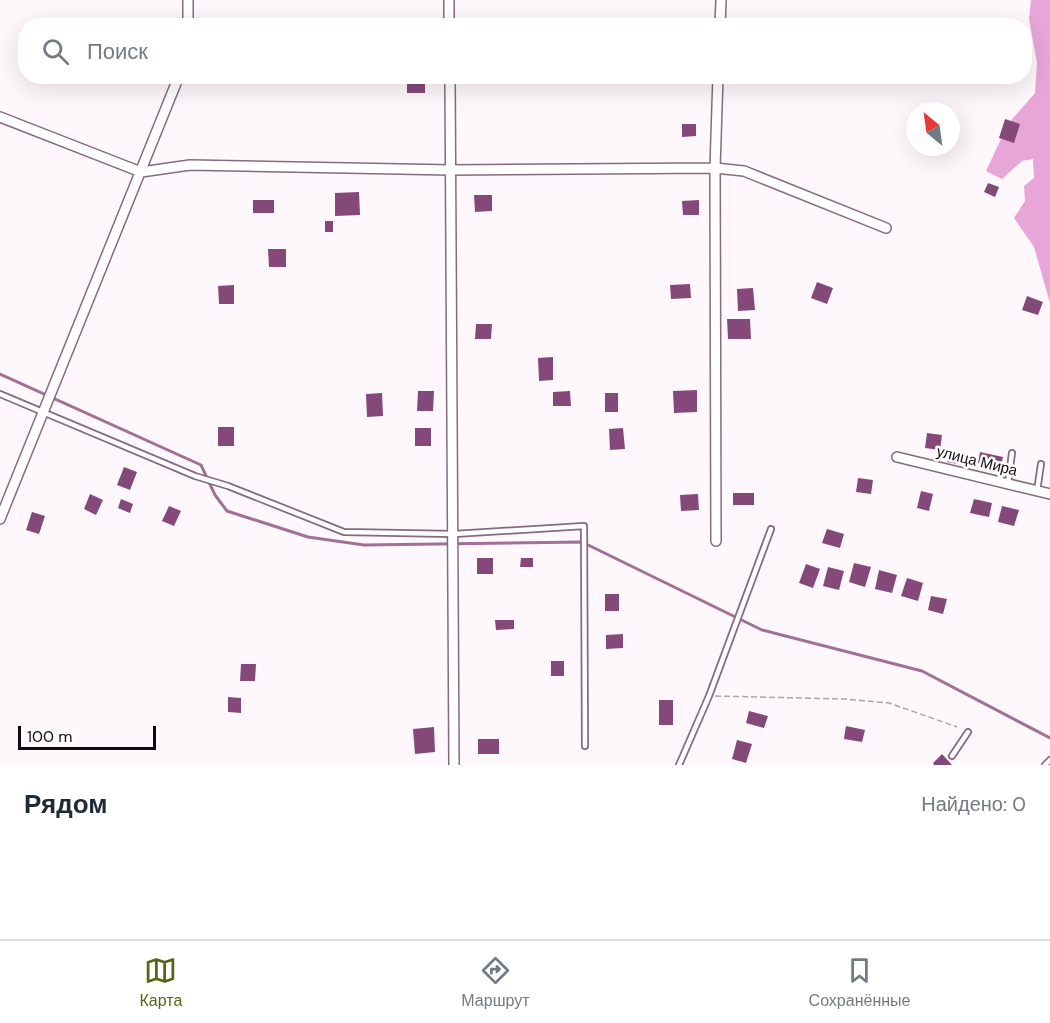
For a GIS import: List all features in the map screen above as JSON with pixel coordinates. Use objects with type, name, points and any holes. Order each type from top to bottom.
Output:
[{"type":"street","points":[[188,0],[188,18]]},
{"type":"street","points":[[449,0],[449,18]]},
{"type":"street","points":[[720,18],[721,0]]},
{"type":"street","points":[[0,519],[45,413],[176,84]]},
{"type":"street","points":[[450,84],[454,765]]},
{"type":"street","points":[[716,541],[715,168],[718,84]]},
{"type":"street","points":[[0,117],[141,172],[190,165],[452,170],[715,168],[744,171],[886,228]]},
{"type":"street","name":"улица Мира","points":[[897,457],[1050,494]]},
{"type":"lane","points":[[0,394],[195,476],[228,486],[344,532],[454,534],[584,526],[585,746]]},
{"type":"lane","points":[[1008,483],[1012,453]]},
{"type":"lane","points":[[1037,491],[1041,464]]},
{"type":"lane","points":[[679,765],[709,696],[771,529]]},
{"type":"lane","points":[[952,756],[968,732]]},
{"type":"lane","points":[[1045,765],[1050,760]]},
{"type":"path","points":[[709,696],[845,699],[889,703],[957,727]]},
{"type":"shaded area","points":[[1031,0],[1050,0],[1050,303],[1034,247],[1014,218],[1025,201],[1024,186],[1034,178],[1033,159],[1022,161],[1002,179],[986,171],[1008,124],[1035,93],[1037,63],[1032,36],[1032,18],[1029,18]]},
{"type":"building","points":[[407,84],[425,84],[425,93],[407,93]]},
{"type":"building","points":[[1005,119],[1020,124],[1014,143],[999,138]]},
{"type":"building","points":[[682,124],[696,124],[696,136],[682,137]]},
{"type":"building","points":[[988,183],[999,187],[995,197],[984,192]]},
{"type":"building","points":[[359,192],[360,215],[335,216],[335,193]]},
{"type":"building","points":[[474,195],[492,195],[492,211],[475,212]]},
{"type":"building","points":[[253,200],[274,200],[274,213],[253,213]]},
{"type":"building","points":[[699,200],[699,215],[683,215],[682,201]]},
{"type":"building","points":[[325,221],[333,221],[333,232],[325,232]]},
{"type":"building","points":[[268,249],[286,249],[286,267],[269,267]]},
{"type":"building","points":[[817,282],[833,288],[827,304],[811,298]]},
{"type":"building","points":[[690,284],[691,298],[671,299],[670,285]]},
{"type":"building","points":[[234,285],[234,304],[219,304],[218,286]]},
{"type":"building","points":[[753,288],[755,310],[738,311],[737,289]]},
{"type":"building","points":[[1027,296],[1043,302],[1038,315],[1022,310]]},
{"type":"building","points":[[727,319],[750,319],[751,339],[728,339]]},
{"type":"building","points":[[476,324],[492,324],[491,339],[475,339]]},
{"type":"building","points":[[553,357],[553,380],[539,381],[538,358]]},
{"type":"building","points":[[697,390],[697,412],[674,413],[673,391]]},
{"type":"building","points":[[418,391],[434,391],[433,411],[417,411]]},
{"type":"building","points":[[570,391],[571,406],[553,406],[553,392]]},
{"type":"building","points":[[382,393],[383,416],[367,417],[366,394]]},
{"type":"building","points":[[605,393],[618,393],[618,412],[605,412]]},
{"type":"building","points":[[218,427],[234,427],[234,446],[218,446]]},
{"type":"building","points":[[415,428],[431,428],[431,446],[415,446]]},
{"type":"building","points":[[623,428],[625,449],[610,450],[609,429]]},
{"type":"building","points":[[927,433],[942,435],[940,450],[925,448]]},
{"type":"building","points":[[949,450],[965,453],[963,465],[947,462]]},
{"type":"building","points":[[980,452],[1003,457],[1000,469],[978,463]]},
{"type":"building","points":[[124,467],[137,472],[130,490],[117,485]]},
{"type":"building","points":[[858,478],[873,480],[871,494],[856,492]]},
{"type":"building","points":[[921,491],[933,494],[929,511],[917,508]]},
{"type":"building","points":[[733,493],[754,493],[754,505],[733,505]]},
{"type":"building","points":[[90,494],[103,500],[96,515],[84,509]]},
{"type":"building","points":[[698,494],[699,510],[681,511],[680,495]]},
{"type":"building","points":[[121,499],[133,504],[130,513],[118,508]]},
{"type":"building","points":[[974,499],[992,503],[989,517],[970,513]]},
{"type":"building","points":[[169,506],[181,511],[174,526],[162,521]]},
{"type":"building","points":[[1002,506],[1019,510],[1014,526],[998,522]]},
{"type":"building","points":[[32,512],[45,516],[39,534],[26,530]]},
{"type":"building","points":[[827,529],[844,534],[840,548],[822,543]]},
{"type":"building","points":[[477,558],[493,558],[493,574],[477,574]]},
{"type":"building","points":[[521,558],[533,558],[533,567],[520,567]]},
{"type":"building","points":[[854,563],[871,567],[865,587],[849,582]]},
{"type":"building","points":[[806,564],[820,569],[813,588],[799,583]]},
{"type":"building","points":[[828,567],[844,571],[839,590],[823,586]]},
{"type":"building","points":[[879,570],[897,575],[892,593],[875,589]]},
{"type":"building","points":[[907,578],[923,583],[918,601],[901,596]]},
{"type":"building","points":[[605,594],[619,594],[619,611],[605,611]]},
{"type":"building","points":[[931,596],[947,599],[943,614],[928,610]]},
{"type":"building","points":[[495,620],[514,620],[514,629],[496,630]]},
{"type":"building","points":[[623,634],[623,648],[606,649],[606,635]]},
{"type":"building","points":[[551,661],[564,661],[564,676],[551,676]]},
{"type":"building","points":[[241,664],[256,664],[255,681],[240,681]]},
{"type":"building","points":[[228,697],[241,698],[241,713],[228,712]]},
{"type":"building","points":[[659,700],[673,700],[673,725],[659,725]]},
{"type":"building","points":[[749,711],[768,716],[764,728],[746,723]]},
{"type":"building","points":[[846,726],[865,730],[862,742],[844,739]]},
{"type":"building","points":[[434,727],[435,752],[415,754],[413,729]]},
{"type":"building","points":[[478,739],[499,739],[499,754],[478,754]]},
{"type":"building","points":[[737,740],[752,744],[746,763],[732,759]]},
{"type":"building","points":[[942,754],[952,765],[934,765],[933,763]]},
{"type":"waterway","points":[[0,374],[201,465],[215,495],[227,511],[308,537],[364,545],[582,542],[762,630],[922,671],[1050,738]]}]
